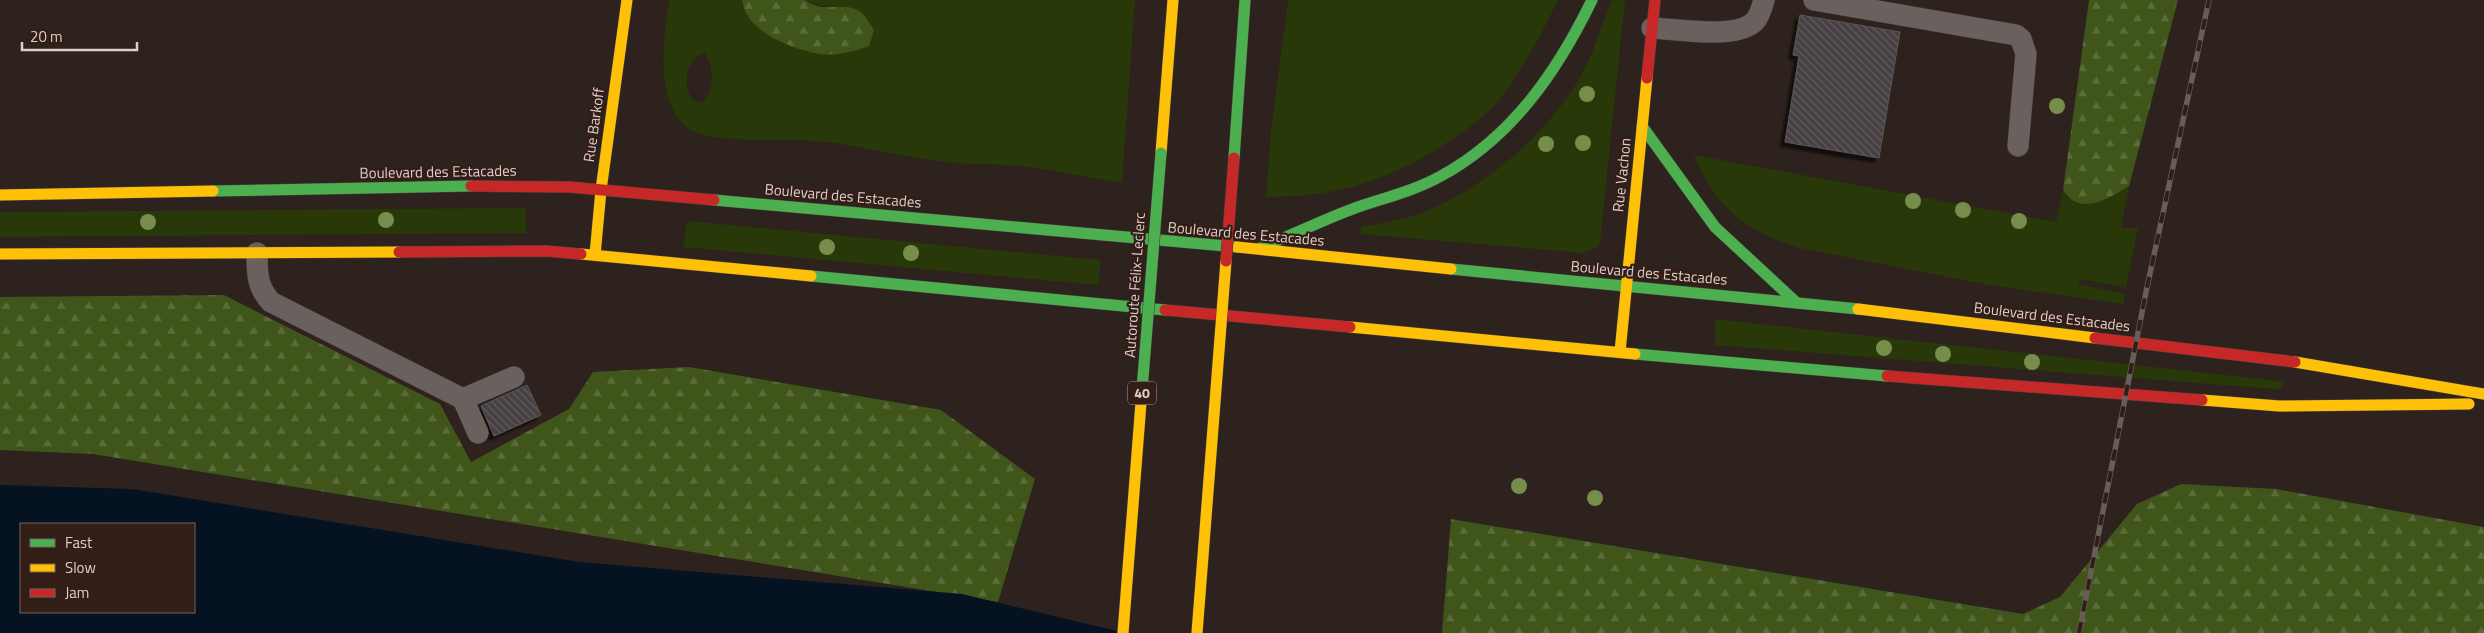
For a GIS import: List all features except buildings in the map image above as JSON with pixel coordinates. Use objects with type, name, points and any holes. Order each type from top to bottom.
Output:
[{"type":"main road","name":"Rue Barkoff","points":[[595,255],[601,190],[626,0]]},
{"type":"main road","points":[[1197,633],[1245,0]]},
{"type":"main road","points":[[1257,249],[1356,208],[1410,191],[1440,177],[1467,160],[1503,131],[1540,90],[1568,50],[1592,0]]},
{"type":"main road","name":"Rue Vachon","points":[[1620,352],[1655,0]]},
{"type":"main road","name":"Autoroute Félix-Leclerc","points":[[1123,633],[1173,2]]},
{"type":"main road","points":[[1642,126],[1716,227],[1797,303]]},
{"type":"main road","name":"Boulevard des Estacades","points":[[0,195],[506,185],[601,190],[1257,249],[1904,314],[2286,361],[2484,394]]},
{"type":"main road","points":[[0,254],[512,250],[595,255],[1620,352],[1961,382],[2279,406],[2484,404]]},
{"type":"lane","points":[[1652,28],[1709,32],[1741,29],[1754,22],[1762,10],[1764,0]]},
{"type":"lane","points":[[1814,0],[2016,35],[2021,39],[2026,54],[2018,146]]},
{"type":"lane","points":[[257,253],[258,281],[261,290],[272,302],[462,399],[478,433]]},
{"type":"lane","points":[[462,399],[514,377]]},
{"type":"green space","points":[[669,0],[742,0],[743,9],[855,9],[811,5],[805,0],[1135,0],[1122,183],[1022,166],[965,164],[928,160],[819,141],[740,140],[708,136],[695,132],[686,127],[676,114],[669,100],[665,84],[664,49]],"holes":[[[705,53],[712,79],[709,92],[702,103],[694,100],[689,94],[687,87],[688,69],[698,56]]]},
{"type":"green space","points":[[742,0],[805,0],[811,4],[823,7],[849,7],[861,13],[874,30],[869,46],[863,48],[832,54],[808,52],[784,43],[761,30],[745,11]]},
{"type":"green space","points":[[1288,0],[1558,0],[1519,73],[1497,103],[1453,139],[1402,168],[1360,185],[1315,194],[1266,197],[1271,132]]},
{"type":"green space","points":[[1612,0],[1625,0],[1600,243],[1596,248],[1583,253],[1361,234],[1361,227],[1408,217],[1447,201],[1469,189],[1511,158],[1548,122],[1578,81]]},
{"type":"green space","points":[[2089,0],[2178,0],[2129,186],[2103,200],[2086,204],[2078,203],[2063,190]]},
{"type":"green space","points":[[1694,155],[2056,222],[2063,190],[2068,199],[2109,198],[2129,186],[2121,228],[2138,228],[2126,288],[2080,279],[2078,284],[2125,294],[2123,304],[1989,285],[1800,248],[1764,234],[1735,215],[1712,190]]},
{"type":"green space","points":[[526,208],[526,233],[0,237],[0,212]]},
{"type":"green space","points":[[687,221],[1101,260],[1098,285],[683,247]]},
{"type":"green space","points":[[224,295],[440,404],[471,462],[569,409],[593,372],[689,367],[941,410],[1035,479],[998,602],[93,454],[0,450],[0,297]]},
{"type":"green space","points":[[1715,319],[2280,381],[2283,383],[2283,386],[2279,389],[2274,389],[1715,345]]},
{"type":"green space","points":[[2181,484],[2276,489],[2484,527],[2484,633],[1442,633],[1451,519],[2023,614],[2060,597],[2137,504]]},
{"type":"water","points":[[0,485],[132,489],[579,562],[962,594],[1125,633],[0,633]]},
{"type":"railway","points":[[2079,633],[2146,292],[2209,0]]},
{"type":"traffic: fast","points":[[1234,158],[1245,0]]},
{"type":"traffic: fast","points":[[1260,248],[1355,208],[1420,186],[1441,176],[1466,160],[1490,142],[1530,100],[1564,52],[1592,0]]},
{"type":"traffic: fast","points":[[1642,126],[1715,227],[1797,303]]},
{"type":"traffic: fast","points":[[1142,390],[1161,153]]},
{"type":"traffic: fast","points":[[213,191],[471,186]]},
{"type":"traffic: fast","points":[[714,200],[1237,247]]},
{"type":"traffic: fast","points":[[1451,269],[1858,309]]},
{"type":"traffic: fast","points":[[811,276],[1165,310]]},
{"type":"traffic: fast","points":[[1635,354],[1887,376]]},
{"type":"traffic: slow","points":[[595,255],[601,190],[627,0]]},
{"type":"traffic: slow","points":[[1161,153],[1173,0]]},
{"type":"traffic: slow","points":[[1620,352],[1647,78]]},
{"type":"traffic: slow","points":[[0,195],[213,191]]},
{"type":"traffic: slow","points":[[1237,247],[1451,269]]},
{"type":"traffic: slow","points":[[0,254],[399,252]]},
{"type":"traffic: slow","points":[[581,254],[811,276]]},
{"type":"traffic: slow","points":[[1197,633],[1226,261]]},
{"type":"traffic: slow","points":[[1858,309],[2095,338]]},
{"type":"traffic: slow","points":[[1350,327],[1635,354]]},
{"type":"traffic: slow","points":[[2295,362],[2484,394]]},
{"type":"traffic: slow","points":[[1123,633],[1142,390]]},
{"type":"traffic: slow","points":[[2202,400],[2279,406],[2469,404]]},
{"type":"traffic: jam","points":[[1647,78],[1655,0]]},
{"type":"traffic: jam","points":[[1226,261],[1234,158]]},
{"type":"traffic: jam","points":[[471,186],[569,187],[714,200]]},
{"type":"traffic: jam","points":[[399,252],[546,251],[581,254]]},
{"type":"traffic: jam","points":[[1165,310],[1350,327]]},
{"type":"traffic: jam","points":[[2095,338],[2295,362]]},
{"type":"traffic: jam","points":[[1887,376],[2202,400]]}]
